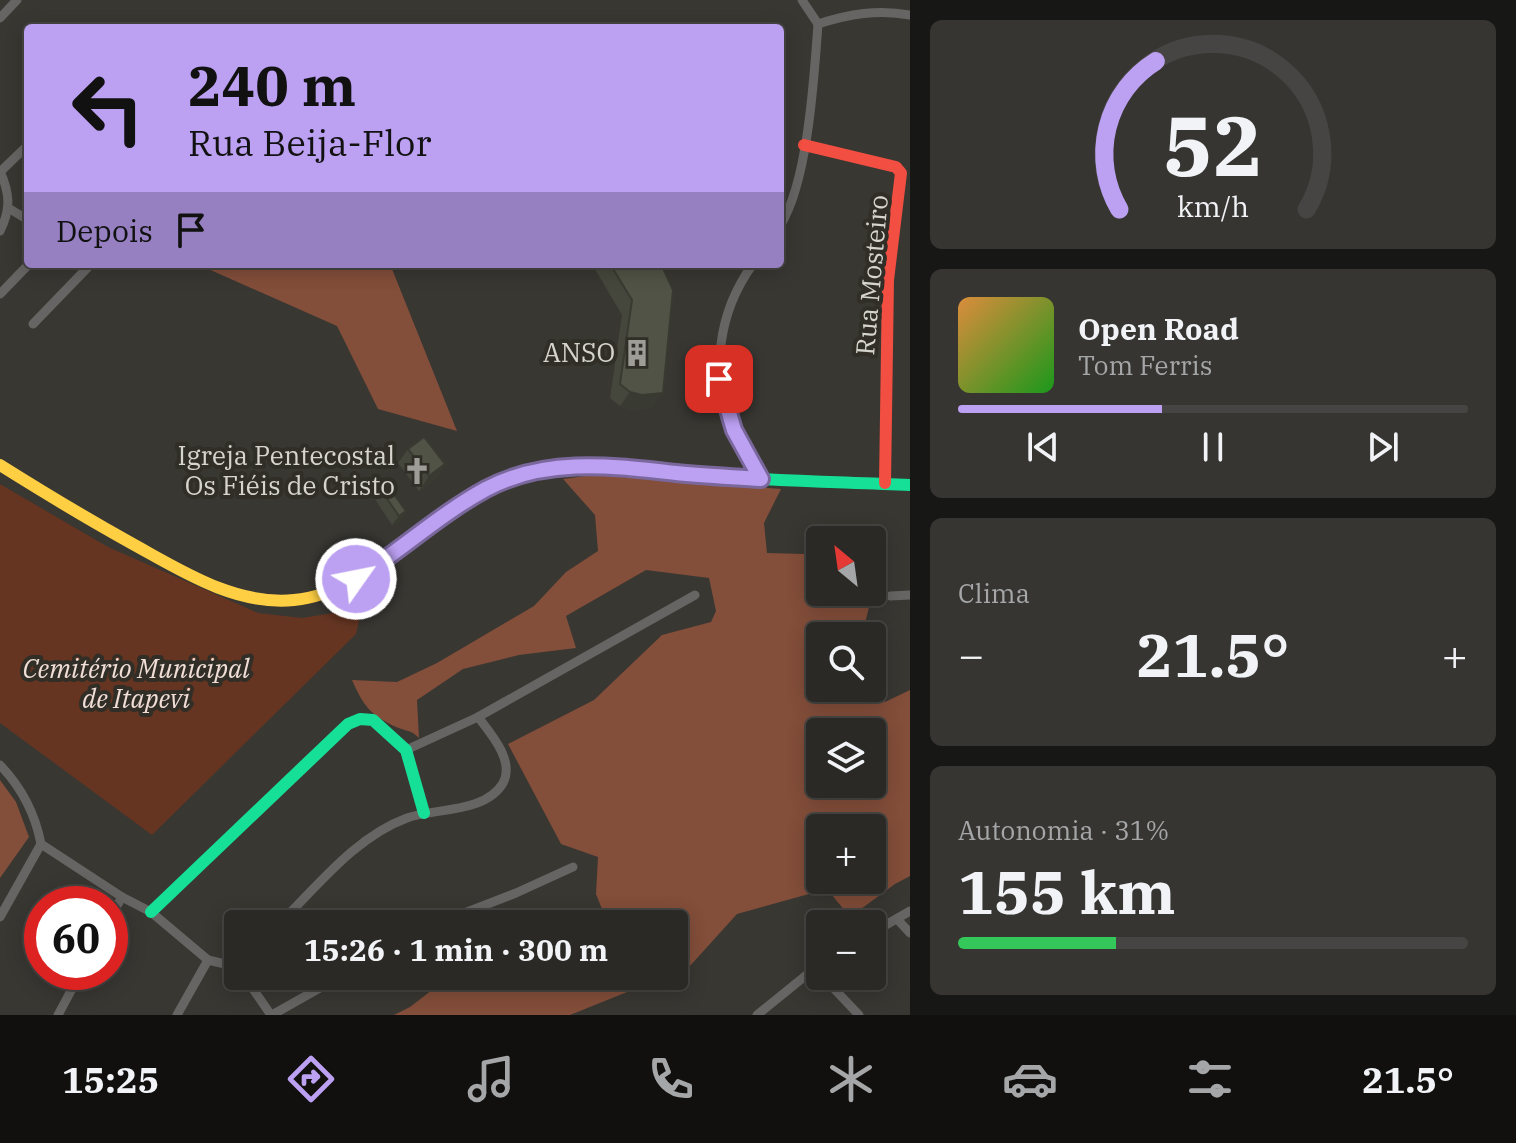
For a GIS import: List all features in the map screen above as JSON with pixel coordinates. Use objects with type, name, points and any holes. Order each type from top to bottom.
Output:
[{"type":"main road","name":"Rua Mosteiro","points":[[804,145],[896,167],[901,173],[888,280],[885,483]]},
{"type":"main road","points":[[0,465],[70,509],[184,572],[238,594],[281,601],[307,598],[356,579],[487,488],[543,469],[580,465],[623,466],[761,479],[910,485]]},
{"type":"main road","points":[[151,912],[348,724],[360,719],[373,720],[406,750],[424,813]]},
{"type":"street","points":[[0,18],[17,0]]},
{"type":"street","points":[[784,220],[796,190],[804,145],[818,24],[802,0]]},
{"type":"street","points":[[818,24],[845,16],[887,11],[910,15]]},
{"type":"street","points":[[0,231],[10,209],[7,188],[0,172],[24,149]]},
{"type":"street","points":[[10,209],[24,218]]},
{"type":"street","points":[[0,294],[25,268]]},
{"type":"street","points":[[33,324],[87,268]]},
{"type":"street","points":[[751,268],[732,299],[719,355],[719,379],[734,430],[761,479]]},
{"type":"street","points":[[406,750],[478,717],[695,595]]},
{"type":"street","points":[[890,596],[910,595]]},
{"type":"street","points":[[294,910],[365,841],[405,819],[472,804],[501,786],[507,773],[504,759],[478,717]]},
{"type":"street","points":[[0,765],[12,777],[29,804],[41,844],[105,886]]},
{"type":"street","points":[[0,917],[41,844]]},
{"type":"street","points":[[472,910],[573,867]]},
{"type":"street","points":[[128,900],[151,912],[208,960],[224,963]]},
{"type":"street","points":[[886,925],[910,911]]},
{"type":"street","points":[[897,919],[910,933]]},
{"type":"street","points":[[177,1015],[208,960]]},
{"type":"street","points":[[757,1015],[806,979]]},
{"type":"street","points":[[58,1015],[71,990]]},
{"type":"street","points":[[254,990],[271,1015],[316,990]]},
{"type":"street","points":[[837,990],[859,1015]]},
{"type":"green space","name":"Cemitério Municipal de Itapevi","points":[[0,484],[108,547],[258,613],[302,618],[345,611],[358,605],[360,617],[356,634],[152,835],[0,723]]},
{"type":"shaded area","points":[[206,268],[392,268],[457,431],[378,409],[337,326]]},
{"type":"shaded area","points":[[593,475],[781,489],[764,523],[767,553],[806,554],[806,606],[869,606],[865,622],[806,622],[806,702],[886,702],[910,690],[910,876],[886,891],[886,814],[806,814],[806,894],[809,894],[737,914],[689,967],[688,910],[602,910],[596,894],[598,857],[561,844],[508,744],[594,700],[662,635],[711,622],[716,611],[709,578],[646,570],[566,616],[576,648],[519,655],[463,669],[417,700],[419,738],[387,723],[368,708],[352,680],[397,682],[437,663],[534,606],[566,572],[598,551],[595,515],[563,479]]},
{"type":"shaded area","points":[[0,780],[16,802],[29,837],[0,878]]},
{"type":"shaded area","points":[[831,894],[881,894],[860,910],[844,910]]},
{"type":"shaded area","points":[[432,990],[632,990],[570,1015],[394,1015]]},
{"type":"building","name":"ANSO","points":[[612,268],[663,268],[673,290],[663,393],[642,395],[630,392],[620,384],[632,300]]},
{"type":"building","points":[[424,437],[445,464],[429,476],[408,449]]},
{"type":"building","points":[[388,486],[406,511],[399,516],[381,490]]},
{"type":"traffic: fast","points":[[407,544],[491,487],[521,474],[569,465],[618,466],[739,478],[910,485]]},
{"type":"traffic: fast","points":[[151,912],[348,724],[360,719],[373,720],[406,750],[424,813]]},
{"type":"traffic: slow","points":[[0,465],[169,564],[209,584],[251,597],[294,600],[325,593],[368,572],[407,544]]},
{"type":"traffic: jam","points":[[804,145],[896,167],[901,173],[888,280],[885,483]]},
{"type":"place","name":"ANSO","points":[[637,353]]},
{"type":"place","name":"Igreja Pentecostal Os Fiéis de Cristo","points":[[417,471]]},
{"type":"route","points":[[356,579],[487,488],[543,469],[580,465],[623,466],[761,479],[734,430],[719,379]]}]
